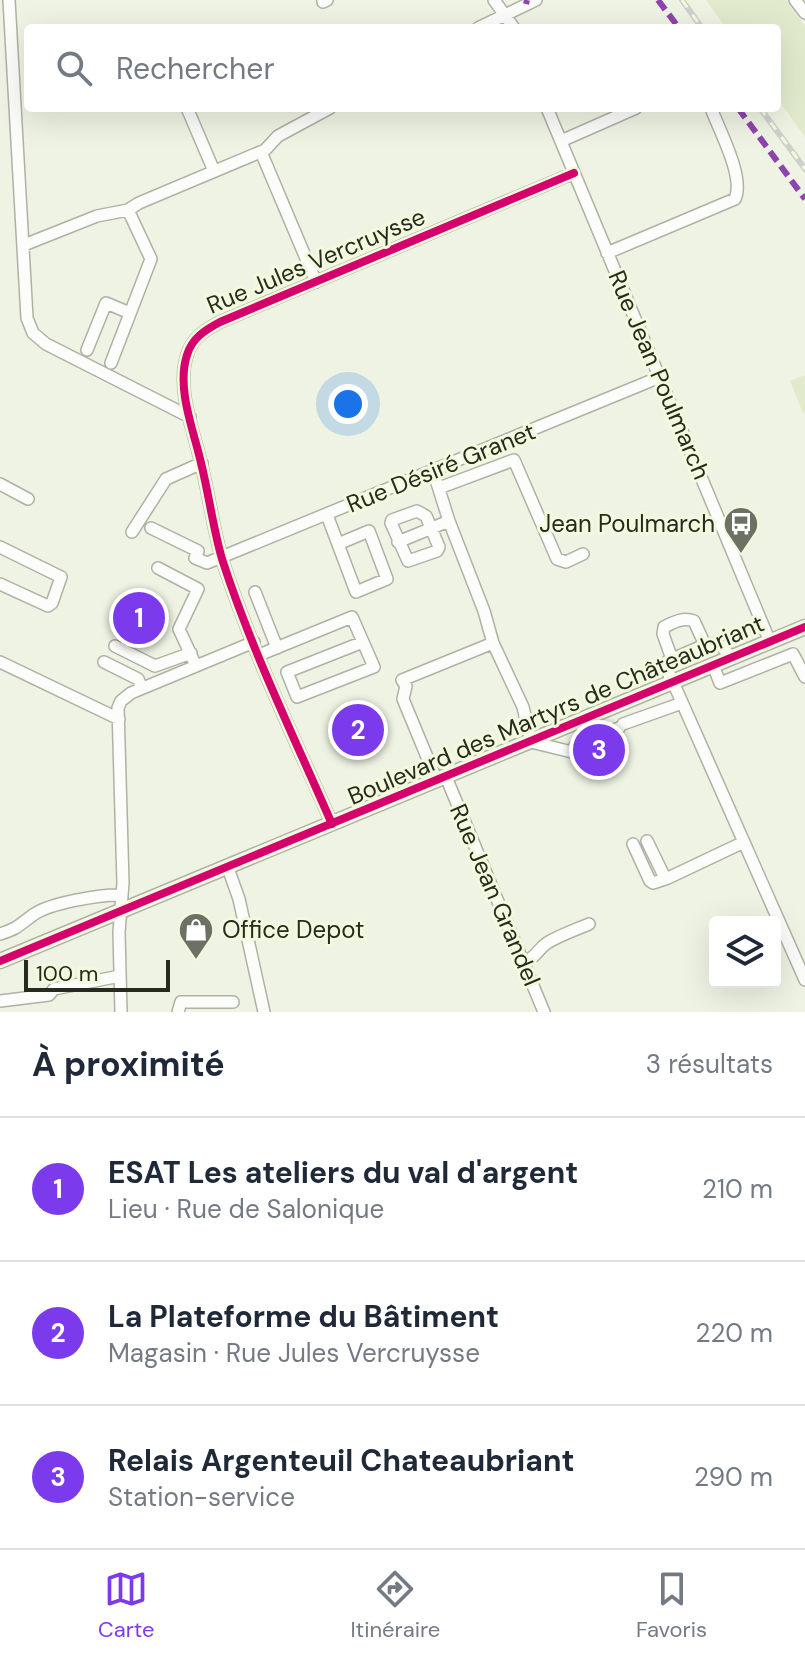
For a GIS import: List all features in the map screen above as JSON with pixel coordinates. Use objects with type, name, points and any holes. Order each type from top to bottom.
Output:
[{"type":"main road","name":"Boulevard des Martyrs de Châteaubriant","points":[[4,962],[805,627]]},
{"type":"street","points":[[9,0],[27,318],[33,333],[46,344],[190,417]]},
{"type":"street","points":[[494,0],[511,24]]},
{"type":"street","points":[[795,0],[805,13]]},
{"type":"street","points":[[486,24],[531,2]]},
{"type":"street","points":[[189,112],[214,171]]},
{"type":"street","points":[[24,245],[97,216],[128,210],[261,152],[278,136],[323,112]]},
{"type":"street","name":"Rue Jean Poulmarch","points":[[549,112],[770,642]]},
{"type":"street","points":[[561,141],[627,112]]},
{"type":"street","points":[[607,253],[735,199],[738,194],[737,177],[713,112]]},
{"type":"street","points":[[261,152],[316,282]]},
{"type":"street","name":"Rue Jules Vercruysse","points":[[332,824],[259,655],[222,558],[190,417],[186,358],[192,343],[205,330],[574,173]]},
{"type":"street","points":[[111,363],[151,259],[128,210]]},
{"type":"street","points":[[87,350],[106,303],[130,313]]},
{"type":"street","name":"Rue Désiré Granet","points":[[222,558],[660,377]]},
{"type":"street","points":[[165,404],[176,401],[186,388]]},
{"type":"street","points":[[439,488],[514,460],[557,559],[566,562],[583,554]]},
{"type":"street","points":[[132,532],[166,479],[202,463]]},
{"type":"street","points":[[433,472],[493,643],[523,707],[531,742],[576,753],[594,747]]},
{"type":"street","points":[[0,484],[28,499]]},
{"type":"street","points":[[421,511],[439,547],[437,551],[408,561],[398,542],[392,520],[421,511]]},
{"type":"street","points":[[327,515],[356,592],[387,579],[369,531],[338,544]]},
{"type":"street","points":[[398,542],[449,521]]},
{"type":"street","points":[[151,528],[198,551],[195,558],[207,563],[222,558]]},
{"type":"street","points":[[0,547],[61,577],[52,603],[48,606],[0,584]]},
{"type":"street","points":[[158,568],[198,589],[179,629],[196,666]]},
{"type":"street","points":[[255,592],[277,648]]},
{"type":"street","points":[[259,655],[352,617],[363,642],[374,667],[297,697],[287,672],[363,642]]},
{"type":"street","points":[[672,659],[663,634],[664,627],[670,623],[688,619],[694,621],[705,645]]},
{"type":"street","points":[[121,1012],[121,701],[142,688],[254,642]]},
{"type":"street","name":"Rue Jean Grandel","points":[[493,643],[402,680],[406,686],[403,699],[544,1012]]},
{"type":"street","points":[[732,658],[721,646],[712,643],[666,663],[805,980]]},
{"type":"street","points":[[115,646],[155,666],[191,653]]},
{"type":"street","points":[[713,665],[720,683],[793,654],[805,677]]},
{"type":"street","points":[[0,662],[119,719]]},
{"type":"street","points":[[104,662],[138,679],[142,688]]},
{"type":"street","points":[[276,693],[293,686]]},
{"type":"street","points":[[563,750],[682,703]]},
{"type":"street","points":[[618,730],[622,704]]},
{"type":"street","points":[[647,841],[665,878],[668,878]]},
{"type":"street","points":[[633,844],[653,883],[744,842]]},
{"type":"street","points":[[228,868],[239,899],[264,1012]]},
{"type":"street","points":[[0,934],[20,927],[34,913],[99,894],[122,895]]},
{"type":"street","points":[[523,963],[534,959],[550,941],[589,924]]},
{"type":"street","points":[[0,1001],[49,995],[54,989],[120,976]]},
{"type":"street","points":[[178,1012],[181,1002],[233,1002]]},
{"type":"green space","points":[[706,0],[786,0],[805,26],[805,137],[781,104],[781,24],[723,24]]},
{"type":"green space","points":[[805,375],[805,412],[803,413],[790,381]]},
{"type":"tunnel","points":[[594,747],[613,739]]},
{"type":"railway","points":[[682,0],[699,24]]},
{"type":"railway","points":[[763,112],[805,169]]},
{"type":"marked path","points":[[526,4],[527,0]]},
{"type":"marked path","points":[[658,0],[676,24]]},
{"type":"marked path","points":[[741,112],[805,199]]},
{"type":"cycle path","points":[[332,824],[260,659],[222,559],[185,396],[187,355],[200,335],[220,322],[574,173]]},
{"type":"cycle path","points":[[0,961],[805,627]]},
{"type":"place","name":"Jean Poulmarch","points":[[741,555]]},
{"type":"place","name":"ESAT Les ateliers du val d'argent","points":[[139,618]]},
{"type":"place","name":"La Plateforme du Bâtiment","points":[[358,730]]},
{"type":"place","name":"Relais Argenteuil Chateaubriant","points":[[599,750]]},
{"type":"place","name":"Office Depot","points":[[196,961]]}]
